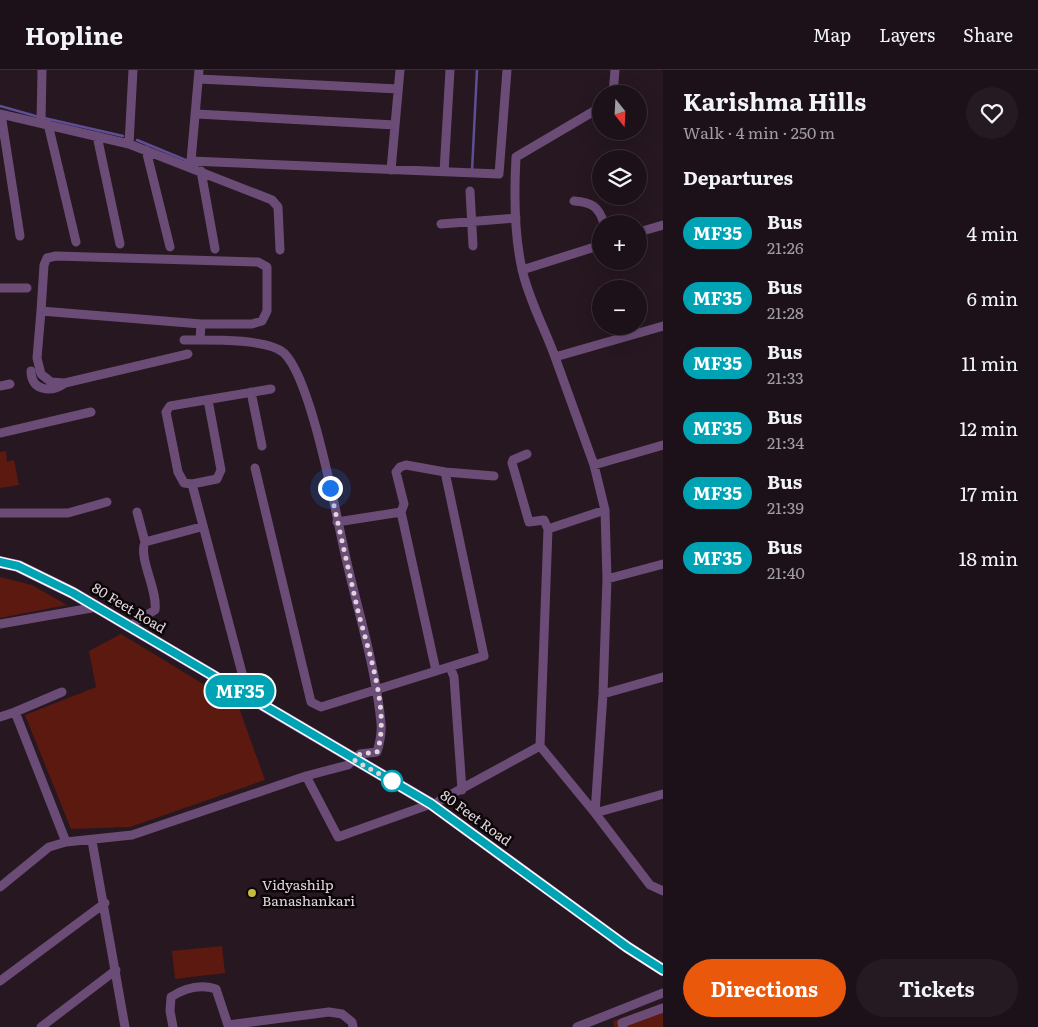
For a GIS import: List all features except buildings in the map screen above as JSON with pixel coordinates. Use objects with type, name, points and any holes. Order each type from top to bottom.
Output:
[{"type":"main road","name":"80 Feet Road","points":[[0,556],[20,561],[76,587],[246,688],[357,757]]},
{"type":"main road","name":"80 Feet Road","points":[[0,562],[18,566],[98,607],[435,803],[663,962]]},
{"type":"main road","name":"80 Feet Road","points":[[435,803],[613,937],[663,970]]},
{"type":"street","points":[[42,70],[43,120],[76,242]]},
{"type":"street","points":[[130,144],[133,70]]},
{"type":"street","points":[[391,170],[400,70]]},
{"type":"street","points":[[444,172],[450,70]]},
{"type":"street","points":[[398,89],[199,75],[197,114],[191,161],[499,174],[507,70]]},
{"type":"street","points":[[614,85],[615,70]]},
{"type":"street","points":[[592,112],[516,157],[516,218],[522,270],[594,465],[605,510],[606,579],[603,694],[595,813]]},
{"type":"street","points":[[20,236],[3,150],[0,114],[43,120],[130,144],[272,200],[278,208],[280,250]]},
{"type":"street","points":[[197,114],[395,125]]},
{"type":"street","points":[[97,136],[120,244]]},
{"type":"street","points":[[146,150],[170,247]]},
{"type":"street","points":[[201,171],[215,249]]},
{"type":"street","points":[[470,190],[473,246]]},
{"type":"street","points":[[574,201],[589,202],[597,207],[600,215]]},
{"type":"street","points":[[441,224],[516,218]]},
{"type":"street","points":[[647,229],[663,224]]},
{"type":"street","points":[[522,270],[592,248]]},
{"type":"street","points":[[41,311],[201,324],[252,324],[262,321],[267,311],[267,267],[258,262],[56,256],[47,258],[44,265],[37,358],[41,374],[51,382],[65,383],[188,354]]},
{"type":"street","points":[[0,288],[27,288]]},
{"type":"street","points":[[200,340],[201,324]]},
{"type":"street","points":[[555,357],[663,326]]},
{"type":"street","points":[[0,887],[48,847],[66,842],[92,841],[132,835],[306,776],[348,765],[357,757],[377,752],[382,739],[377,689],[316,429],[300,379],[283,352],[268,346],[230,340],[184,340]]},
{"type":"street","points":[[31,371],[33,383],[45,390],[59,388],[65,383]]},
{"type":"street","points":[[0,386],[10,384]]},
{"type":"street","points":[[208,400],[221,470],[217,478],[192,484],[184,483],[178,472],[166,412],[170,406],[271,388]]},
{"type":"street","points":[[251,392],[262,446]]},
{"type":"street","points":[[0,433],[91,412]]},
{"type":"street","points":[[594,465],[663,445]]},
{"type":"street","points":[[527,454],[514,460],[512,463],[519,492],[529,522],[544,520],[548,529],[540,746],[595,813],[650,885],[663,891]]},
{"type":"street","points":[[436,671],[401,512],[404,504],[396,472],[400,467],[406,465],[445,472],[494,476]]},
{"type":"street","points":[[255,468],[311,702],[321,707],[484,656],[445,472]]},
{"type":"street","points":[[192,484],[201,527],[246,688]]},
{"type":"street","points":[[0,513],[68,512],[107,502]]},
{"type":"street","points":[[548,529],[605,510]]},
{"type":"street","points":[[135,622],[155,610],[156,601],[143,551],[145,542],[137,512]]},
{"type":"street","points":[[337,522],[401,512]]},
{"type":"street","points":[[145,542],[201,527]]},
{"type":"street","points":[[606,579],[663,564]]},
{"type":"street","points":[[0,624],[98,607]]},
{"type":"street","points":[[450,666],[454,678],[462,790]]},
{"type":"street","points":[[603,694],[663,677]]},
{"type":"street","points":[[0,718],[62,692]]},
{"type":"street","points":[[15,712],[66,842]]},
{"type":"street","points":[[306,776],[338,838],[435,803],[540,746]]},
{"type":"street","points":[[595,813],[663,794]]},
{"type":"street","points":[[92,841],[125,1027]]},
{"type":"street","points":[[0,981],[104,903]]},
{"type":"street","points":[[41,1027],[116,970]]},
{"type":"street","points":[[173,1027],[170,1011],[171,997],[184,988],[207,986],[216,989],[228,1025],[330,1012],[342,1014],[352,1022],[353,1027]]},
{"type":"street","points":[[577,1027],[663,993]]},
{"type":"street","points":[[623,1027],[622,1023],[663,1008]]},
{"type":"street","points":[[608,1016],[610,1027]]},
{"type":"shaded area","points":[[6,451],[7,462],[14,460],[19,485],[0,488],[0,452]]},
{"type":"shaded area","points":[[0,577],[32,585],[67,605],[0,618]]},
{"type":"shaded area","points":[[121,634],[238,705],[265,780],[130,827],[71,829],[25,715],[96,687],[89,651]]},
{"type":"shaded area","points":[[222,946],[225,973],[175,979],[172,951]]},
{"type":"shaded area","points":[[663,1003],[663,1027],[614,1027],[613,1021]]},
{"type":"waterway","points":[[472,171],[477,70]]},
{"type":"waterway","points":[[0,106],[39,117]]},
{"type":"waterway","points":[[44,118],[123,136]]},
{"type":"waterway","points":[[137,140],[188,161]]},
{"type":"bus line","name":"MF35","points":[[0,562],[18,566],[73,593],[431,804],[592,922],[663,970]]},
{"type":"place","name":"Vidyashilp Banashankari","points":[[252,893]]},
{"type":"route","points":[[330,488],[377,689],[382,724],[382,739],[377,752],[360,754],[354,760],[392,781]]}]
